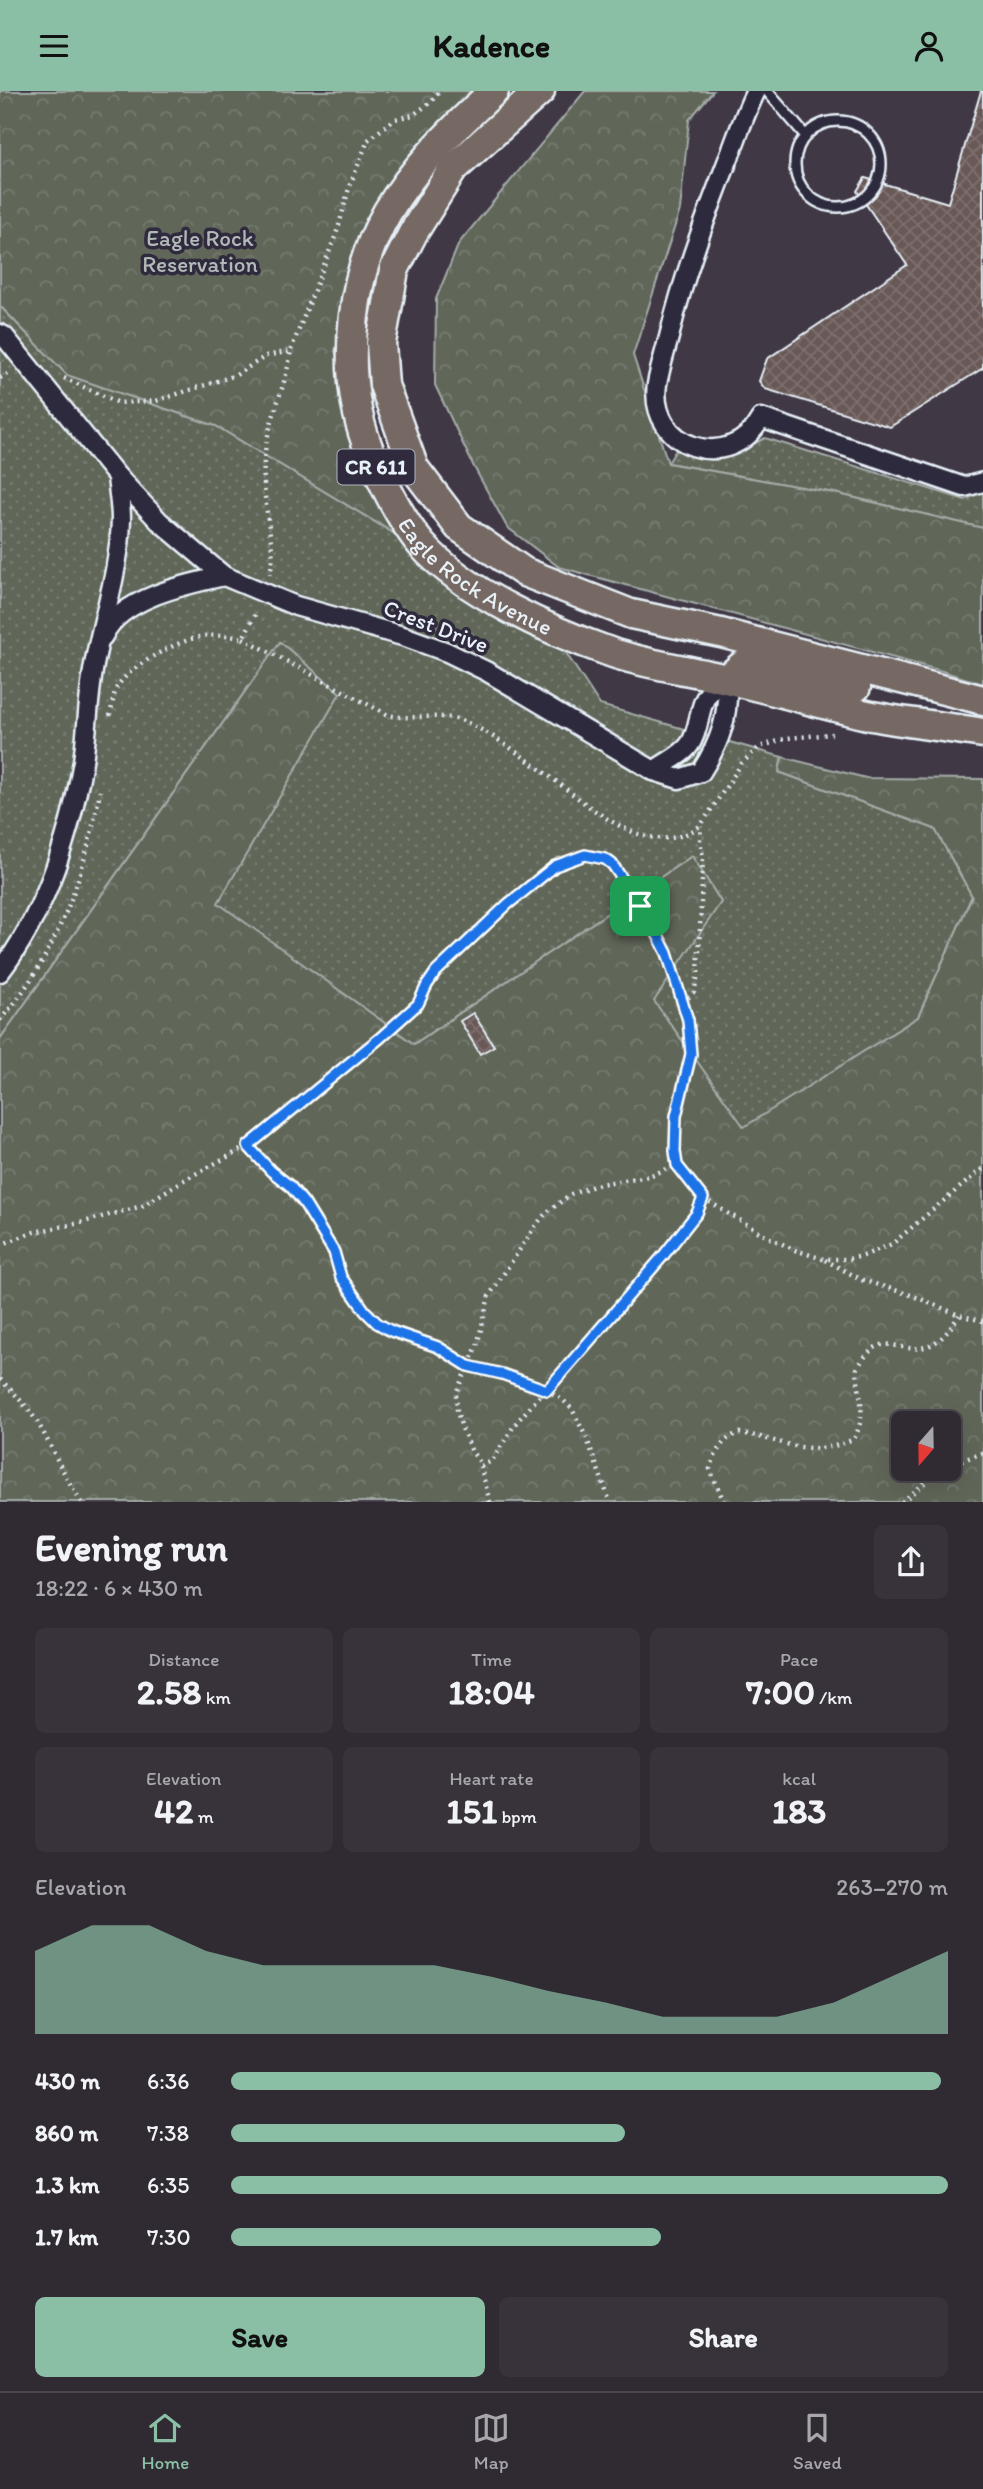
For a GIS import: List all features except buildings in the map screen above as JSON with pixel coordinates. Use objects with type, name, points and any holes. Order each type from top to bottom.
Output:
[{"type":"main road","name":"Eagle Rock Avenue","points":[[494,91],[437,145],[401,188],[375,234],[358,282],[351,335],[353,387],[363,440],[392,501],[422,544],[461,578],[522,614],[612,653],[873,716],[983,733]]},
{"type":"main road","name":"Eagle Rock Avenue","points":[[540,91],[453,169],[413,233],[394,270],[381,343],[384,385],[414,467],[459,527],[524,572],[631,614],[721,633],[983,700]]},
{"type":"main road","points":[[721,633],[727,679]]},
{"type":"main road","points":[[727,679],[743,665],[759,665],[859,688],[894,677]]},
{"type":"street","points":[[756,91],[717,187],[679,293],[657,384],[657,404],[665,424],[687,444],[716,450],[735,445],[748,436],[761,418],[964,487],[983,482]]},
{"type":"street","name":"Crest Drive","points":[[0,334],[117,476],[159,521],[224,576],[296,606],[406,637],[447,652],[488,672],[654,771],[679,779],[701,772],[716,745],[726,720],[727,679]]},
{"type":"street","points":[[0,972],[21,945],[38,911],[59,854],[76,794],[95,660],[119,541],[121,517],[117,476]]},
{"type":"street","points":[[100,643],[107,627],[144,600],[184,585],[224,576]]},
{"type":"street","points":[[654,771],[690,744],[699,725],[706,697],[727,679]]},
{"type":"lane","points":[[767,91],[805,135]]},
{"type":"lane","points":[[830,121],[844,121],[864,130],[877,146],[881,160],[881,174],[876,187],[866,198],[839,208],[825,206],[812,199],[795,176],[796,155],[805,135],[816,126],[830,121]]},
{"type":"path","points":[[291,351],[338,229],[349,188],[368,140],[395,119],[413,115],[430,103],[440,91]]},
{"type":"path","points":[[683,1003],[694,992],[698,975],[703,857],[699,841],[701,825]]},
{"type":"path","points":[[0,1245],[34,1232],[142,1206],[184,1179],[248,1146],[418,1004],[436,972],[508,904],[555,866],[591,855],[612,864],[655,929],[674,971],[692,1044],[676,1116],[677,1165],[703,1198],[766,1236],[795,1250],[823,1259],[862,1280],[983,1321]]},
{"type":"path","points":[[248,1146],[304,1203],[331,1245],[341,1277],[365,1311],[391,1331],[438,1347],[468,1366],[502,1374],[546,1390],[564,1401],[572,1409],[587,1439],[610,1502]]},
{"type":"path","points":[[490,1502],[481,1466],[472,1453],[457,1411],[456,1393],[477,1346],[489,1296],[536,1225],[546,1213],[571,1194],[582,1189],[649,1176],[677,1165]]},
{"type":"path","points":[[823,1259],[863,1256],[892,1244],[983,1168]]},
{"type":"path","points":[[481,1466],[492,1461],[515,1424],[663,1256],[697,1213],[703,1198]]},
{"type":"path","points":[[724,1502],[710,1469],[718,1448],[725,1440],[739,1433],[794,1446],[826,1449],[854,1439],[862,1423],[863,1412],[857,1369],[866,1353],[876,1346],[890,1343],[929,1346],[947,1333],[959,1315]]},
{"type":"path","points":[[0,1379],[23,1402],[38,1423],[65,1476],[82,1502]]},
{"type":"path","points":[[961,1461],[983,1453]]},
{"type":"path","points":[[902,1502],[927,1481]]},
{"type":"green space","name":"Eagle Rock Reservation","points":[[0,91],[491,91],[372,244],[335,351],[373,470],[468,578],[216,426],[67,375],[0,306]]},
{"type":"green space","points":[[585,91],[713,91],[689,120],[680,210],[633,355],[668,463],[834,493],[983,528],[983,684],[559,567],[507,527],[474,467],[435,385],[436,299],[459,243]]},
{"type":"green space","points":[[0,306],[67,375],[216,426],[468,578],[566,653],[600,705],[782,757],[779,772],[935,829],[972,896],[918,1017],[744,1128],[653,1000],[721,902],[692,856],[414,1044],[217,903],[340,693],[280,642],[0,1039]]},
{"type":"green space","points":[[765,438],[965,500],[983,492],[983,528],[834,493],[668,463],[676,450],[729,457]]},
{"type":"green space","points":[[280,642],[340,693],[218,903],[414,1044],[692,856],[721,902],[654,1001],[744,1127],[918,1017],[972,896],[935,829],[779,772],[782,757],[866,778],[983,779],[983,1502],[0,1502],[0,1039]]},
{"type":"route","points":[[585,855],[605,859],[612,864],[640,906],[667,953],[677,979],[691,1034],[691,1054],[676,1116],[675,1151],[677,1165],[703,1198],[697,1213],[547,1390],[502,1374],[468,1366],[438,1347],[391,1331],[377,1323],[341,1277],[327,1238],[304,1203],[248,1146],[418,1004],[436,972],[508,904],[555,866],[585,855]]}]
